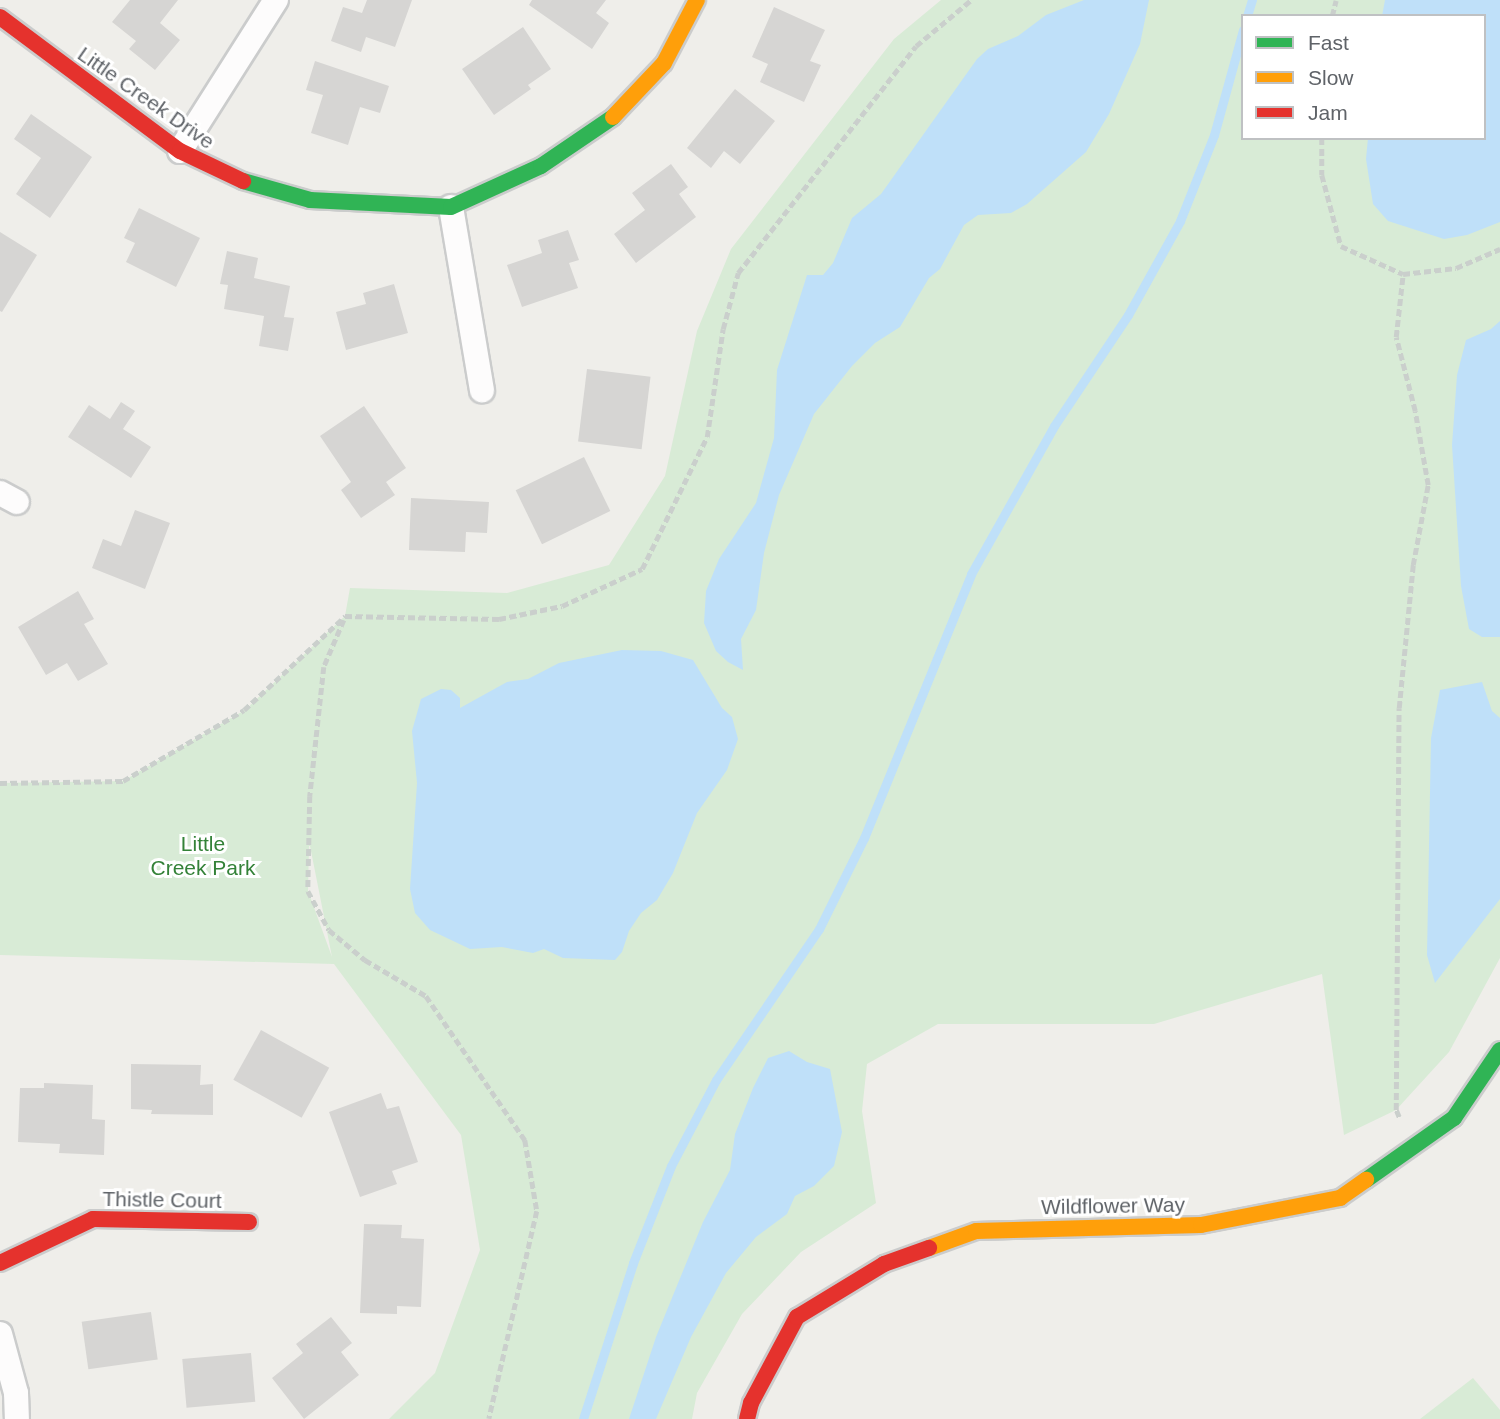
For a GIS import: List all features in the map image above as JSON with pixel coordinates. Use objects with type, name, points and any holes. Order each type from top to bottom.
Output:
[{"type":"street","points":[[180,151],[276,0]]},
{"type":"street","name":"Little Creek Drive","points":[[4,29],[180,151],[227,175],[263,189],[310,200],[451,207],[541,166],[585,139],[618,113],[664,63],[697,0]]},
{"type":"street","points":[[451,207],[482,390]]},
{"type":"street","name":"Wildflower Way","points":[[747,1419],[751,1403],[797,1317],[884,1264],[976,1231],[1201,1225],[1340,1198],[1454,1118],[1500,1050]]},
{"type":"street","name":"Thistle Court","points":[[0,1263],[93,1219],[249,1222]]},
{"type":"street","points":[[0,1334],[16,1393],[18,1419]]},
{"type":"path","points":[[0,783],[123,781],[244,710],[345,616],[499,619],[562,606],[642,569],[707,437],[723,329],[738,273],[916,46],[971,0]]},
{"type":"path","points":[[1322,140],[1322,175],[1341,246],[1404,274],[1456,268],[1500,249]]},
{"type":"path","points":[[1404,274],[1395,337],[1415,411],[1428,485],[1413,565],[1399,708],[1396,1110],[1412,1148]]},
{"type":"path","points":[[345,616],[324,667],[310,796],[308,891],[329,930],[365,960],[426,996],[524,1140],[537,1211],[489,1419]]},
{"type":"green space","name":"Little Creek Park","points":[[941,0],[1500,0],[1500,958],[1449,1052],[1396,1110],[1344,1135],[1322,974],[1154,1024],[938,1024],[867,1064],[862,1111],[876,1203],[801,1252],[742,1314],[697,1393],[692,1419],[389,1419],[435,1373],[480,1250],[461,1135],[334,964],[0,955],[0,783],[123,781],[245,710],[345,616],[350,588],[507,593],[609,565],[665,476],[697,331],[731,249],[894,39]],"holes":[[[310,846],[332,957],[308,891]]]},
{"type":"green space","points":[[1473,1378],[1500,1410],[1500,1419],[1420,1419]]},
{"type":"water","points":[[1084,0],[1149,0],[1140,44],[1109,114],[1086,152],[1027,204],[1011,213],[978,215],[964,225],[940,269],[929,278],[900,327],[875,343],[852,366],[814,414],[779,495],[764,553],[756,610],[741,639],[743,670],[716,651],[704,623],[706,591],[719,559],[756,503],[774,438],[777,370],[807,275],[823,275],[833,263],[852,218],[881,194],[977,59],[988,49],[1018,36],[1046,15]]},
{"type":"water","points":[[1385,0],[1500,0],[1500,222],[1467,235],[1444,239],[1388,221],[1373,204],[1366,159],[1368,140],[1486,140],[1486,14],[1382,14]]},
{"type":"water","points":[[1500,321],[1500,637],[1482,637],[1469,629],[1461,586],[1452,445],[1457,375],[1466,340],[1491,329]]},
{"type":"water","points":[[622,650],[661,651],[693,660],[722,708],[732,717],[738,739],[727,770],[697,813],[673,873],[657,900],[641,913],[629,931],[622,952],[615,960],[563,958],[544,949],[533,953],[502,947],[470,949],[430,930],[415,913],[410,889],[417,783],[412,731],[421,699],[441,689],[451,690],[460,698],[460,708],[507,682],[528,679],[559,663]]},
{"type":"water","points":[[1482,682],[1492,711],[1500,718],[1500,899],[1435,983],[1427,955],[1431,738],[1440,690]]},
{"type":"water","points":[[789,1051],[807,1062],[830,1069],[842,1132],[834,1166],[814,1186],[795,1196],[787,1214],[756,1237],[726,1273],[691,1337],[656,1419],[629,1419],[656,1337],[703,1222],[730,1170],[735,1134],[753,1088],[768,1058]]},
{"type":"building","points":[[130,0],[178,0],[160,23],[180,40],[155,70],[129,49],[136,41],[112,22]]},
{"type":"building","points":[[367,0],[412,0],[395,47],[366,37],[361,52],[331,41],[343,7],[362,13]]},
{"type":"building","points":[[532,0],[606,0],[596,13],[609,23],[592,49],[529,5]]},
{"type":"building","points":[[774,7],[825,30],[810,61],[821,65],[804,102],[760,82],[768,64],[752,57]]},
{"type":"building","points":[[523,27],[551,69],[528,85],[531,89],[494,115],[462,69]]},
{"type":"building","points":[[315,61],[389,86],[380,113],[360,107],[348,145],[311,133],[323,95],[306,90]]},
{"type":"building","points":[[735,89],[775,121],[740,164],[724,151],[711,168],[687,148]]},
{"type":"building","points":[[31,114],[92,157],[50,218],[16,194],[41,158],[14,139]]},
{"type":"building","points":[[671,164],[688,187],[679,194],[696,217],[636,263],[614,234],[645,210],[632,193]]},
{"type":"building","points":[[139,208],[200,238],[176,287],[126,262],[135,243],[124,238]]},
{"type":"building","points":[[568,230],[579,260],[569,263],[578,288],[522,307],[507,265],[542,253],[538,240]]},
{"type":"building","points":[[0,232],[37,255],[2,312],[0,311]]},
{"type":"building","points":[[227,251],[258,258],[254,278],[290,286],[284,317],[294,318],[288,351],[259,346],[264,316],[224,309],[228,285],[220,284]]},
{"type":"building","points":[[394,284],[408,333],[346,350],[336,312],[366,304],[363,293]]},
{"type":"building","points":[[587,369],[651,377],[642,449],[578,441]]},
{"type":"building","points":[[121,402],[135,411],[123,429],[151,447],[131,478],[68,437],[89,405],[110,419]]},
{"type":"building","points":[[364,406],[406,468],[386,482],[395,495],[361,518],[341,490],[351,482],[320,436]]},
{"type":"building","points":[[584,457],[610,511],[542,544],[516,490]]},
{"type":"building","points":[[411,498],[489,502],[487,533],[466,532],[465,552],[409,550]]},
{"type":"building","points":[[135,510],[170,523],[145,589],[92,568],[103,539],[121,546]]},
{"type":"building","points":[[78,591],[94,619],[84,624],[108,664],[78,681],[67,663],[46,675],[18,627]]},
{"type":"building","points":[[261,1030],[329,1068],[302,1118],[233,1080]]},
{"type":"building","points":[[131,1064],[201,1065],[200,1085],[213,1084],[213,1115],[151,1114],[152,1110],[131,1109]]},
{"type":"building","points":[[44,1083],[93,1085],[92,1119],[105,1120],[104,1155],[59,1153],[60,1144],[18,1142],[20,1088],[44,1088]]},
{"type":"building","points":[[381,1093],[387,1109],[399,1106],[418,1162],[392,1171],[397,1184],[360,1197],[329,1112]]},
{"type":"building","points":[[364,1224],[402,1225],[401,1238],[424,1239],[421,1307],[397,1306],[397,1314],[360,1313]]},
{"type":"building","points":[[151,1312],[158,1360],[88,1369],[82,1322]]},
{"type":"building","points":[[331,1317],[352,1343],[341,1352],[359,1375],[304,1419],[272,1378],[303,1353],[296,1344]]},
{"type":"building","points":[[251,1353],[255,1402],[187,1408],[182,1359]]},
{"type":"waterway","points":[[1248,14],[1252,0]]},
{"type":"waterway","points":[[583,1419],[633,1263],[671,1166],[716,1080],[819,929],[864,838],[971,574],[1054,426],[1128,315],[1180,221],[1214,135],[1241,37]]},
{"type":"traffic: fast","points":[[243,181],[310,200],[451,207],[541,166],[613,117]]},
{"type":"traffic: fast","points":[[1366,1180],[1454,1118],[1500,1050]]},
{"type":"traffic: slow","points":[[613,117],[664,63],[697,0]]},
{"type":"traffic: slow","points":[[929,1248],[976,1231],[1201,1225],[1340,1198],[1366,1180]]},
{"type":"traffic: jam","points":[[0,17],[180,151],[243,181]]},
{"type":"traffic: jam","points":[[0,1263],[93,1219],[249,1222]]},
{"type":"traffic: jam","points":[[747,1419],[751,1403],[797,1317],[884,1264],[929,1248]]}]
